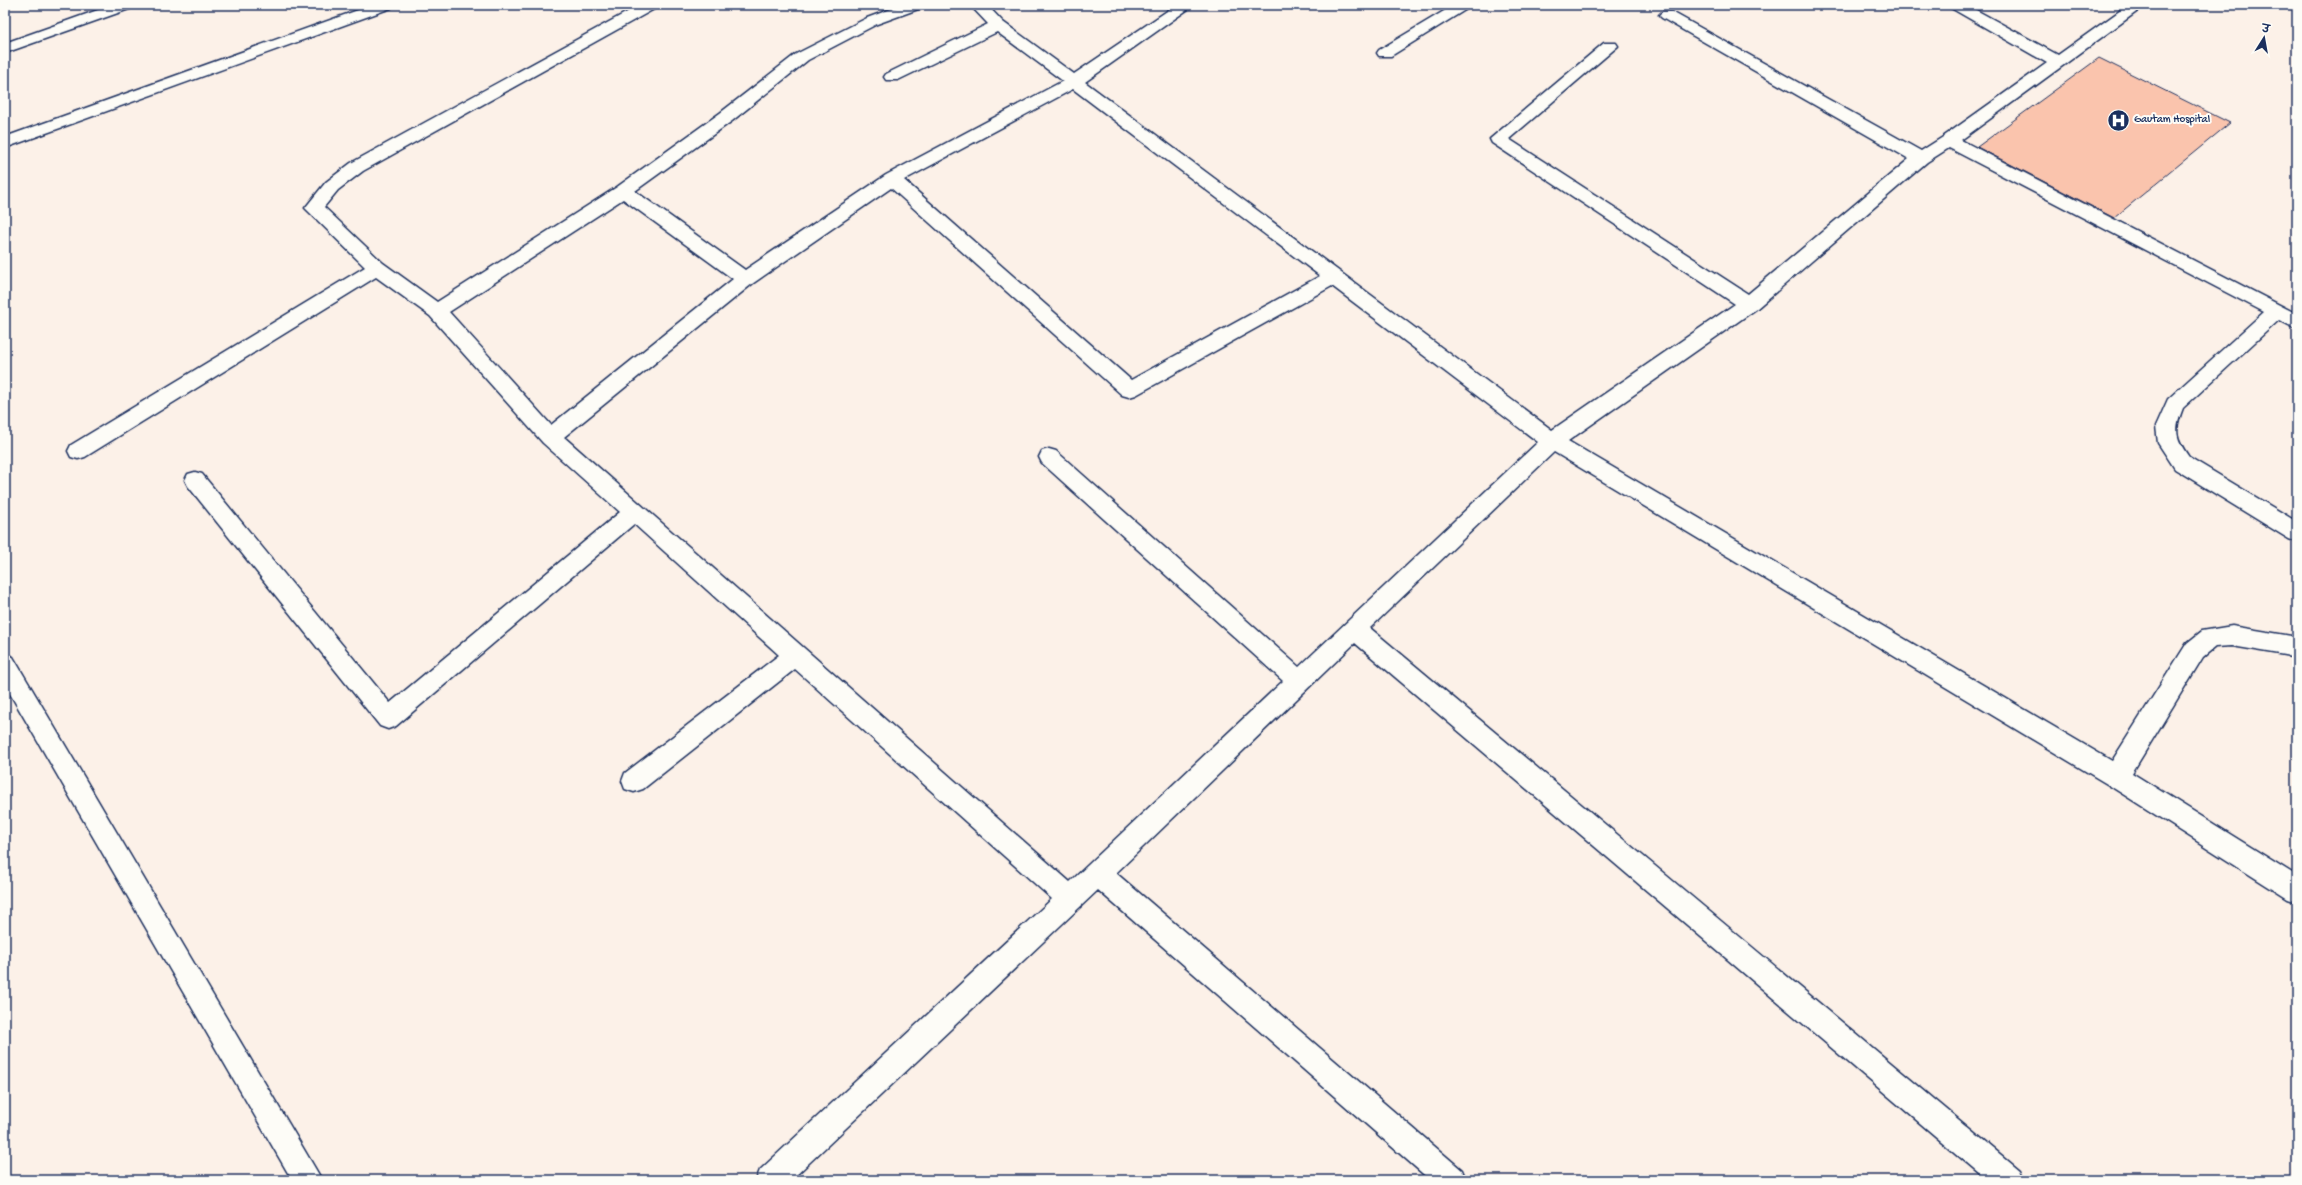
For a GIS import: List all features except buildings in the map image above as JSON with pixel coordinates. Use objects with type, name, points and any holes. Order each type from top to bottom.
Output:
[{"type":"street","points":[[5,48],[127,5]]},
{"type":"street","points":[[5,143],[386,5]]},
{"type":"street","points":[[651,5],[357,167],[332,186],[314,208],[377,268],[437,311],[550,437],[1070,899]]},
{"type":"street","points":[[437,311],[623,191],[726,117],[802,57],[872,21],[916,5]]},
{"type":"street","points":[[978,5],[998,25],[1552,441],[2116,776],[2297,890]]},
{"type":"street","points":[[550,437],[745,279],[892,179],[1074,82],[1186,5]]},
{"type":"street","points":[[1385,53],[1465,5]]},
{"type":"street","points":[[1956,5],[2058,62]]},
{"type":"street","points":[[770,1180],[1098,873],[1552,441],[1749,304],[1921,158],[1950,141],[2138,5]]},
{"type":"street","points":[[1667,15],[1921,158]]},
{"type":"street","points":[[892,77],[998,25]]},
{"type":"street","points":[[1610,46],[1498,139],[1749,304]]},
{"type":"street","points":[[1950,141],[2297,322]]},
{"type":"street","points":[[892,179],[1129,390],[1333,277]]},
{"type":"street","points":[[623,191],[745,279]]},
{"type":"street","points":[[78,451],[377,268]]},
{"type":"street","points":[[2277,311],[2175,404],[2166,426],[2168,443],[2182,463],[2297,533]]},
{"type":"street","points":[[1049,457],[1299,681]]},
{"type":"street","points":[[195,480],[388,720],[634,512]]},
{"type":"street","points":[[1355,629],[2009,1180]]},
{"type":"street","points":[[2116,776],[2196,650],[2210,638],[2232,636],[2297,647]]},
{"type":"street","points":[[634,781],[796,655]]},
{"type":"street","points":[[5,664],[308,1180]]},
{"type":"street","points":[[1098,873],[1452,1180]]},
{"type":"place","name":"Gautam Hospital","points":[[2118,120]]}]
